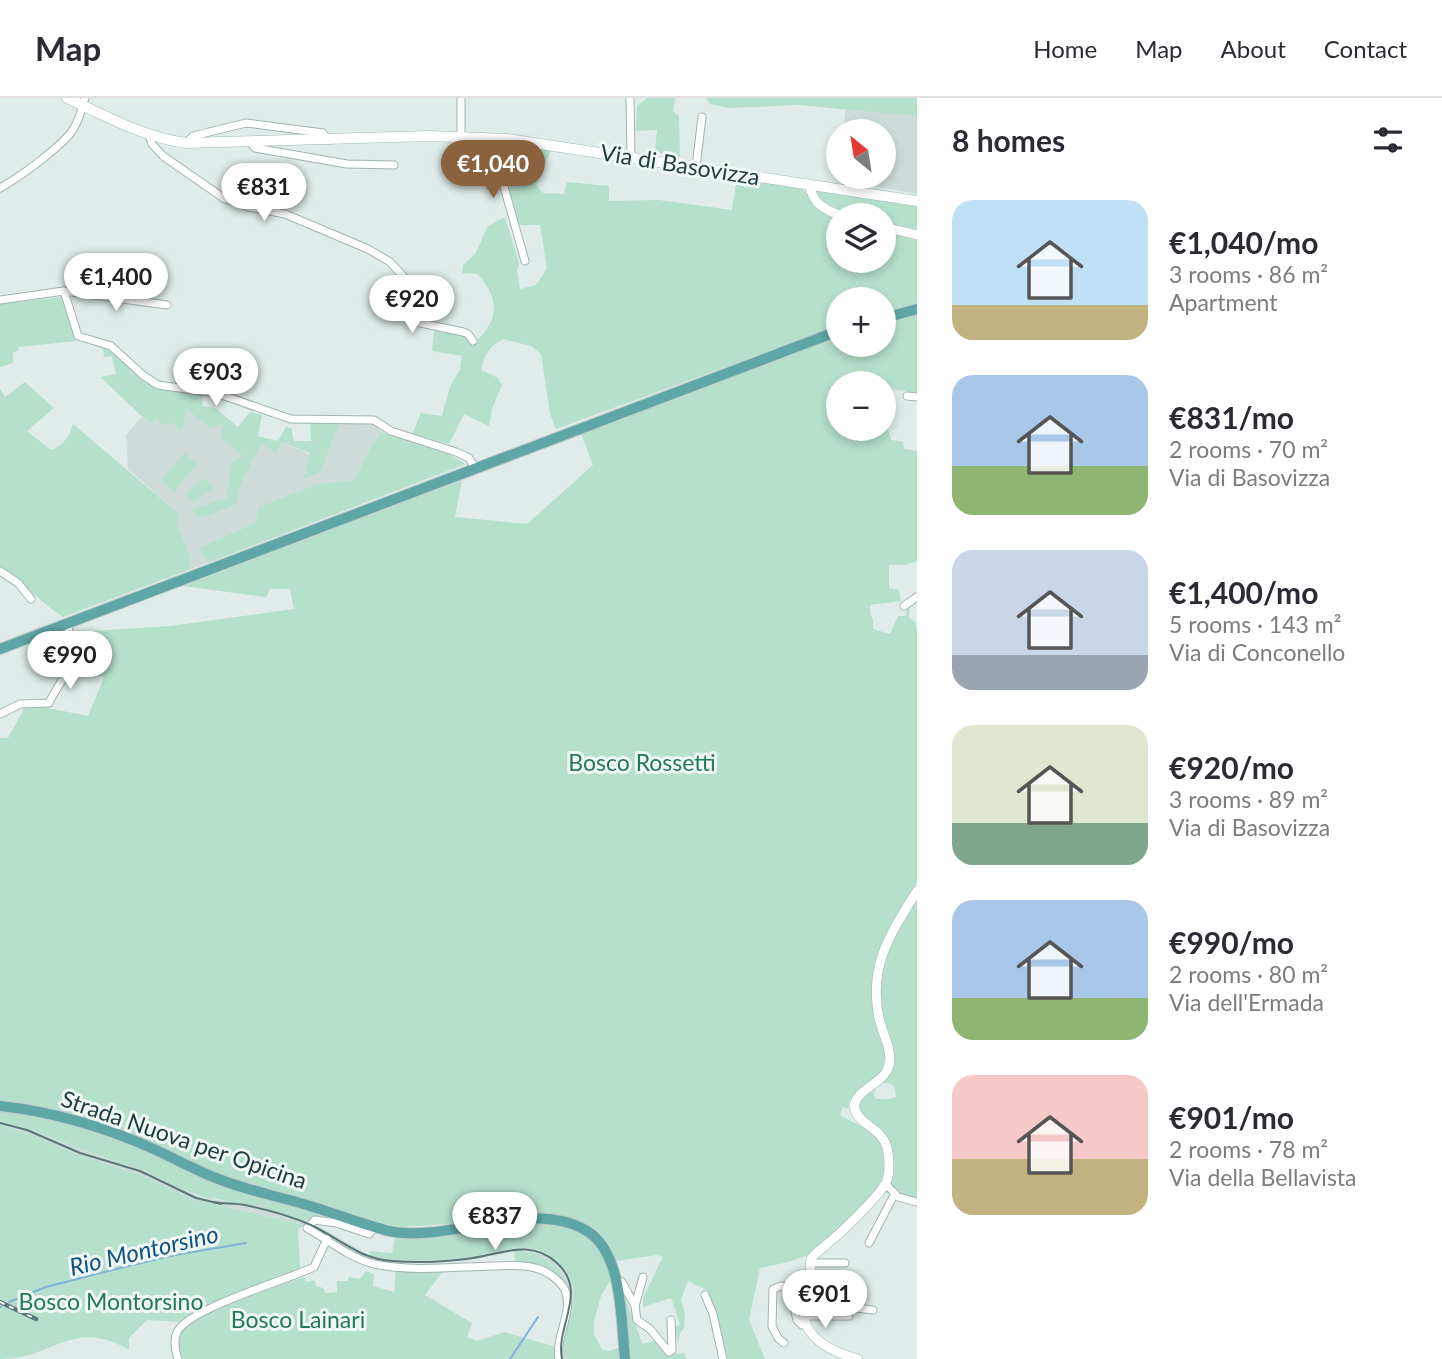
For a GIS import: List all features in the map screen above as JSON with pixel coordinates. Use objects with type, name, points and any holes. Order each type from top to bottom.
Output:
[{"type":"main road","name":"Via di Basovizza","points":[[66,98],[84,102],[149,135],[186,143],[464,136],[536,143],[917,201]]},
{"type":"main road","points":[[896,315],[917,309]]},
{"type":"main road","points":[[0,649],[826,336]]},
{"type":"main road","name":"Strada Nuova per Opicina","points":[[0,1106],[90,1125],[141,1144],[216,1178],[400,1233],[422,1233],[510,1221],[564,1222],[588,1232],[603,1245],[610,1257],[616,1281],[625,1359]]},
{"type":"street","points":[[461,98],[464,136],[497,162],[525,261]]},
{"type":"street","points":[[629,98],[631,157]]},
{"type":"street","points":[[0,188],[19,176],[70,134],[84,102]]},
{"type":"street","points":[[695,167],[702,117]]},
{"type":"street","points":[[186,143],[193,136],[246,123],[323,133],[328,139]]},
{"type":"street","name":"Via di Basovizza","points":[[149,135],[152,145],[163,156],[225,199],[285,214],[382,257],[415,289],[416,322],[463,332],[473,341]]},
{"type":"street","points":[[250,142],[254,148],[347,164],[394,165]]},
{"type":"street","points":[[810,184],[811,194],[817,203],[826,208]]},
{"type":"street","points":[[896,230],[917,235]]},
{"type":"street","points":[[0,300],[64,291],[167,305]]},
{"type":"street","points":[[64,291],[80,338],[111,346],[152,382],[162,386],[216,393],[291,419],[374,420],[391,431],[456,452],[468,458],[475,468]]},
{"type":"street","points":[[907,396],[917,397]]},
{"type":"street","points":[[0,571],[18,583],[31,599]]},
{"type":"street","points":[[904,606],[917,597]]},
{"type":"street","points":[[0,714],[20,704],[49,703],[73,661],[74,654],[67,624]]},
{"type":"street","points":[[784,1343],[772,1326],[773,1289],[789,1287],[797,1320],[802,1325],[811,1283],[810,1263],[814,1254],[836,1236],[886,1184],[888,1160],[885,1142],[879,1133],[856,1115],[854,1106],[860,1094],[881,1080],[889,1065],[890,1059],[877,1005],[879,962],[883,949],[917,891]]},
{"type":"street","points":[[886,1184],[902,1200],[917,1202]]},
{"type":"street","points":[[869,1243],[895,1193]]},
{"type":"street","points":[[375,1227],[369,1234],[323,1220],[312,1221],[307,1228],[358,1258],[380,1265],[520,1266],[545,1271],[561,1284],[566,1296],[567,1308],[558,1346],[559,1359]]},
{"type":"street","points":[[178,1359],[175,1339],[182,1325],[198,1315],[314,1267],[327,1239]]},
{"type":"street","points":[[810,1263],[845,1264]]},
{"type":"street","points":[[635,1306],[643,1277]]},
{"type":"street","points":[[616,1281],[622,1282],[635,1306],[637,1321],[650,1329],[669,1352],[672,1350],[670,1320]]},
{"type":"street","points":[[808,1292],[832,1306],[873,1310]]},
{"type":"street","points":[[705,1296],[713,1314],[723,1359]]},
{"type":"street","points":[[805,1320],[849,1316]]},
{"type":"street","points":[[805,1320],[812,1334],[827,1346],[858,1359]]},
{"type":"shaded area","points":[[846,108],[917,116],[917,194],[890,189],[896,189],[896,119],[845,119]]},
{"type":"shaded area","points":[[187,409],[223,423],[244,456],[232,461],[226,498],[216,502],[237,504],[241,484],[261,444],[282,442],[310,454],[305,467],[321,471],[339,424],[367,422],[376,425],[381,432],[354,480],[318,484],[255,523],[199,548],[210,562],[191,569],[189,554],[175,523],[179,514],[128,469],[126,435],[142,417],[150,424],[156,418],[184,424]]},
{"type":"shaded area","points":[[0,1121],[33,1130],[144,1170],[198,1196],[256,1206],[257,1203],[262,1204],[267,1210],[306,1221],[304,1225],[188,1198],[146,1177],[75,1154],[35,1136],[0,1125]]},
{"type":"shaded area","points":[[318,1226],[370,1256],[489,1252],[528,1246],[549,1255],[563,1267],[571,1280],[574,1294],[565,1344],[567,1359],[561,1359],[569,1295],[528,1251],[510,1251],[466,1261],[390,1263],[358,1256],[315,1230]]},
{"type":"shaded area","points":[[0,1299],[37,1316],[35,1322],[0,1305]]},
{"type":"green space","points":[[647,98],[675,98],[673,111],[679,116],[680,157],[655,152],[657,130],[636,131],[637,106]]},
{"type":"green space","points":[[706,98],[917,98],[917,116],[799,105],[729,108],[710,104]]},
{"type":"green space","points":[[477,141],[551,150],[536,185],[543,193],[564,194],[567,182],[609,186],[609,201],[659,200],[732,210],[737,178],[801,189],[807,193],[813,205],[826,213],[826,273],[896,273],[896,234],[917,239],[917,303],[896,309],[896,287],[826,287],[826,330],[556,429],[550,414],[541,354],[531,346],[503,339],[488,352],[481,370],[498,378],[502,385],[492,409],[489,426],[464,414],[449,444],[412,434],[421,413],[442,416],[450,387],[460,369],[462,356],[432,351],[434,331],[463,335],[472,344],[488,328],[492,319],[493,302],[485,283],[478,274],[462,273],[463,265],[475,254],[488,226],[505,217],[519,263],[517,270],[520,289],[536,285],[547,269],[540,225],[518,225],[501,169],[506,157],[495,155]]},
{"type":"green space","points":[[818,190],[917,205],[917,230],[896,225],[896,203],[826,203],[816,193]]},
{"type":"green space","points":[[62,297],[76,341],[19,347],[19,350],[13,353],[13,363],[0,367],[0,304]]},
{"type":"green space","name":"Bosco Rossetti","points":[[917,315],[917,393],[896,390],[896,371],[826,371],[826,441],[896,441],[903,442],[904,449],[917,451],[917,561],[906,565],[889,565],[889,588],[899,590],[901,601],[870,605],[870,614],[873,629],[890,634],[898,616],[906,616],[906,609],[910,609],[909,618],[917,627],[917,882],[885,937],[875,965],[886,1055],[883,1065],[877,1077],[849,1101],[848,1109],[843,1107],[840,1115],[877,1138],[883,1151],[884,1176],[879,1187],[863,1206],[823,1245],[796,1259],[760,1268],[749,1320],[765,1359],[728,1359],[708,1291],[688,1281],[681,1299],[685,1314],[684,1328],[680,1333],[678,1345],[675,1327],[680,1324],[671,1298],[643,1307],[643,1298],[663,1257],[657,1255],[615,1261],[605,1243],[593,1231],[577,1222],[557,1217],[401,1227],[367,1220],[244,1184],[166,1151],[0,1103],[0,738],[8,738],[25,707],[38,706],[88,716],[104,677],[73,671],[80,655],[77,632],[170,626],[294,609],[290,589],[270,589],[266,597],[183,586],[462,480],[455,517],[527,524],[593,465],[581,433],[826,341],[826,357],[896,357],[896,321]]},
{"type":"green space","points":[[103,347],[156,388],[203,395],[202,406],[215,408],[238,427],[250,412],[262,415],[258,436],[278,441],[286,427],[291,428],[294,441],[311,441],[310,423],[339,424],[321,471],[304,479],[310,453],[282,442],[276,452],[261,444],[241,484],[237,504],[202,518],[192,510],[226,498],[232,461],[243,456],[221,437],[222,424],[210,428],[187,409],[183,429],[178,430],[176,423],[162,425],[157,419],[150,424],[100,377],[116,374],[112,356],[104,357]]},
{"type":"green space","points":[[25,382],[54,408],[27,431],[51,450],[65,440],[73,424],[179,514],[176,523],[189,554],[191,569],[63,617],[0,568],[0,389],[5,397]]},
{"type":"green space","points":[[381,432],[450,455],[466,464],[210,562],[203,556],[199,548],[255,523],[259,507],[318,484],[354,480]]},
{"type":"green space","points":[[184,453],[197,464],[174,491],[161,480]]},
{"type":"green space","points":[[205,478],[213,488],[194,503],[186,493]]},
{"type":"green space","points":[[917,897],[917,1197],[884,1193],[891,1155],[858,1113],[859,1099],[876,1087],[876,1099],[896,1097],[894,1086],[881,1083],[890,1069],[880,990],[885,952]]},
{"type":"green space","points":[[0,1111],[82,1127],[128,1143],[223,1185],[332,1219],[320,1217],[306,1221],[267,1210],[258,1203],[257,1206],[210,1196],[210,1199],[169,1184],[144,1170],[33,1130],[0,1121]]},
{"type":"green space","name":"Bosco Montorsino","points":[[0,1125],[35,1136],[75,1154],[146,1177],[188,1198],[304,1225],[298,1229],[300,1268],[195,1311],[178,1322],[147,1320],[129,1338],[129,1350],[93,1337],[78,1338],[35,1353],[0,1359],[0,1305],[34,1321],[37,1317],[0,1299]]},
{"type":"green space","points":[[541,1223],[560,1225],[592,1238],[608,1264],[611,1279],[601,1296],[594,1321],[594,1334],[602,1350],[621,1347],[622,1359],[567,1359],[565,1340],[573,1300],[571,1280],[566,1271],[544,1252],[523,1247],[443,1259],[406,1260],[370,1256],[370,1251],[392,1253],[395,1238]]},
{"type":"green space","points":[[514,1251],[534,1254],[550,1262],[562,1276],[569,1295],[546,1270],[515,1261]]},
{"type":"green space","name":"Bosco Lainari","points":[[366,1271],[374,1274],[373,1286],[394,1292],[396,1271],[443,1271],[425,1295],[472,1323],[467,1337],[477,1341],[505,1332],[556,1347],[557,1359],[184,1359],[181,1353],[178,1343],[181,1333],[218,1309],[305,1277],[306,1282],[315,1280],[316,1286],[323,1288],[325,1293],[337,1292],[337,1281],[348,1281],[349,1277],[360,1279]]},
{"type":"green space","points":[[620,1291],[643,1344],[655,1341],[666,1354],[685,1353],[686,1359],[630,1359]]},
{"type":"waterway","name":"Rio Montorsino","points":[[9,1302],[46,1287],[124,1267],[246,1243]]},
{"type":"waterway","points":[[510,1359],[538,1317]]},
{"type":"tram line","points":[[0,1123],[27,1130],[80,1153],[140,1171],[196,1198],[221,1204]]},
{"type":"tram line","points":[[213,1202],[245,1205],[296,1219],[359,1252],[392,1261],[448,1261],[513,1250],[535,1251],[546,1255],[566,1274],[570,1286],[571,1297],[561,1347],[562,1359]]},
{"type":"railway","points":[[0,1302],[36,1319]]}]
